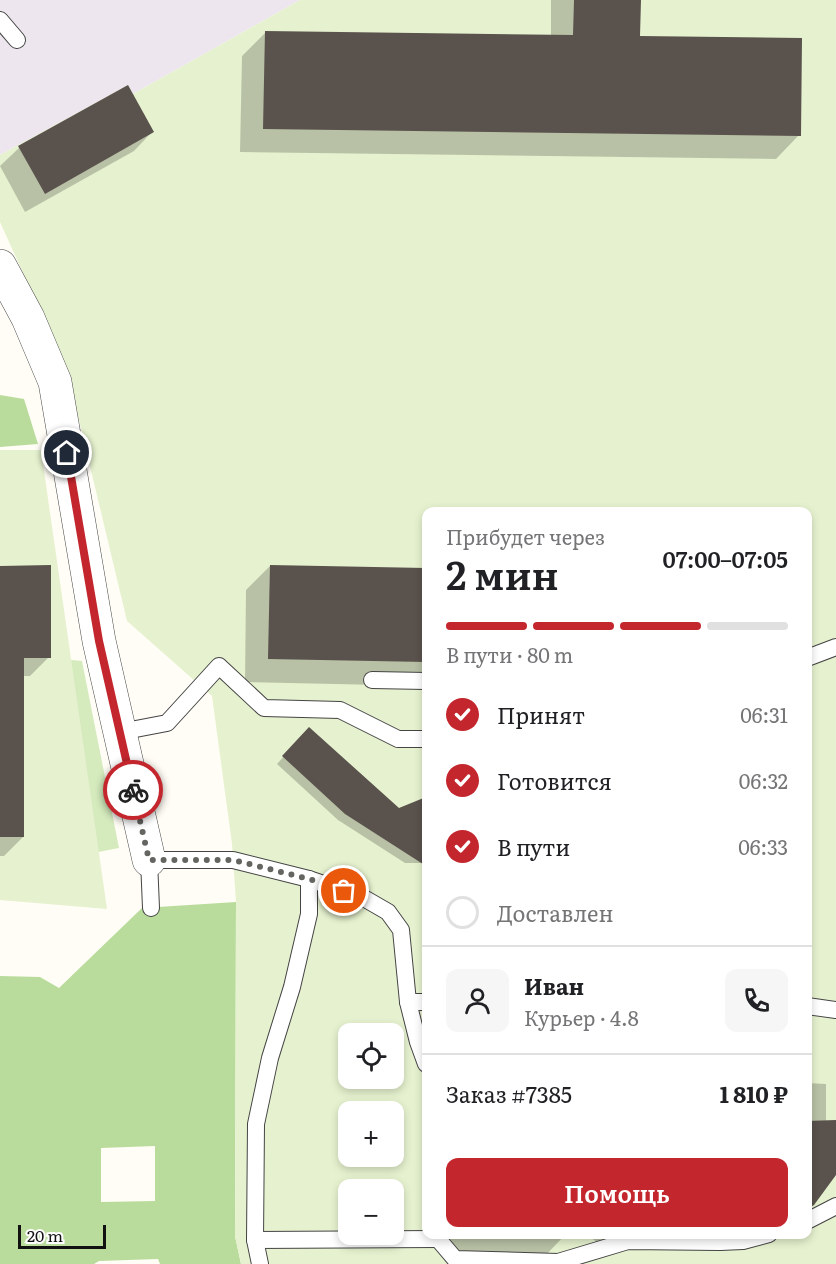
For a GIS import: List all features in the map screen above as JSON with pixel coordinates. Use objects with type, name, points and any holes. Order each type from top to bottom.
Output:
[{"type":"street","points":[[0,267],[28,318],[55,382],[99,641],[149,860]]},
{"type":"lane","points":[[0,20],[17,40]]},
{"type":"lane","points":[[812,656],[836,647]]},
{"type":"lane","points":[[120,732],[167,723],[219,666],[264,708],[340,710],[398,739],[422,739]]},
{"type":"lane","points":[[372,680],[422,681]]},
{"type":"lane","points":[[151,908],[149,860],[233,860],[309,879],[362,897],[388,912],[401,930],[408,1002],[422,1050]]},
{"type":"lane","points":[[260,1264],[255,1240],[256,1124],[270,1058],[292,987],[309,914],[309,879]]},
{"type":"lane","points":[[408,1002],[422,1002]]},
{"type":"lane","points":[[812,1007],[836,1010]]},
{"type":"lane","points":[[812,1218],[836,1206]]},
{"type":"lane","points":[[255,1240],[422,1237]]},
{"type":"lane","points":[[439,1239],[454,1259],[558,1262],[628,1241],[720,1242],[750,1239]]},
{"type":"shaded area","points":[[0,0],[300,0],[133,94],[128,86],[0,155]]},
{"type":"green space","points":[[300,0],[836,0],[836,1264],[241,1264],[235,1236],[236,902],[232,844],[212,696],[127,621],[67,370],[0,222],[0,155],[128,85],[133,94]]},
{"type":"green space","points":[[0,395],[24,399],[38,444],[0,447]]},
{"type":"green space","points":[[0,450],[41,450],[107,909],[0,900]]},
{"type":"green space","points":[[51,658],[82,661],[119,848],[31,865]]},
{"type":"green space","points":[[236,902],[235,1236],[241,1264],[160,1264],[158,1259],[99,1261],[94,1264],[0,1264],[0,976],[40,977],[59,988],[142,908]],"holes":[[[155,1146],[155,1201],[101,1202],[101,1148]]]},
{"type":"building","points":[[574,0],[641,0],[640,36],[802,38],[801,136],[263,129],[265,31],[573,35]]},
{"type":"building","points":[[128,85],[154,132],[45,194],[18,146]]},
{"type":"building","points":[[51,565],[51,658],[24,658],[24,837],[0,837],[0,566]]},
{"type":"building","points":[[270,565],[422,568],[422,662],[268,659]]},
{"type":"building","points":[[309,727],[399,808],[422,799],[422,863],[345,814],[282,756]]},
{"type":"building","points":[[836,1120],[836,1175],[812,1206],[812,1121]]},
{"type":"way so far","points":[[133,790],[149,860],[233,860],[309,879],[344,891]]},
{"type":"route","points":[[67,453],[99,641],[133,790]]}]
